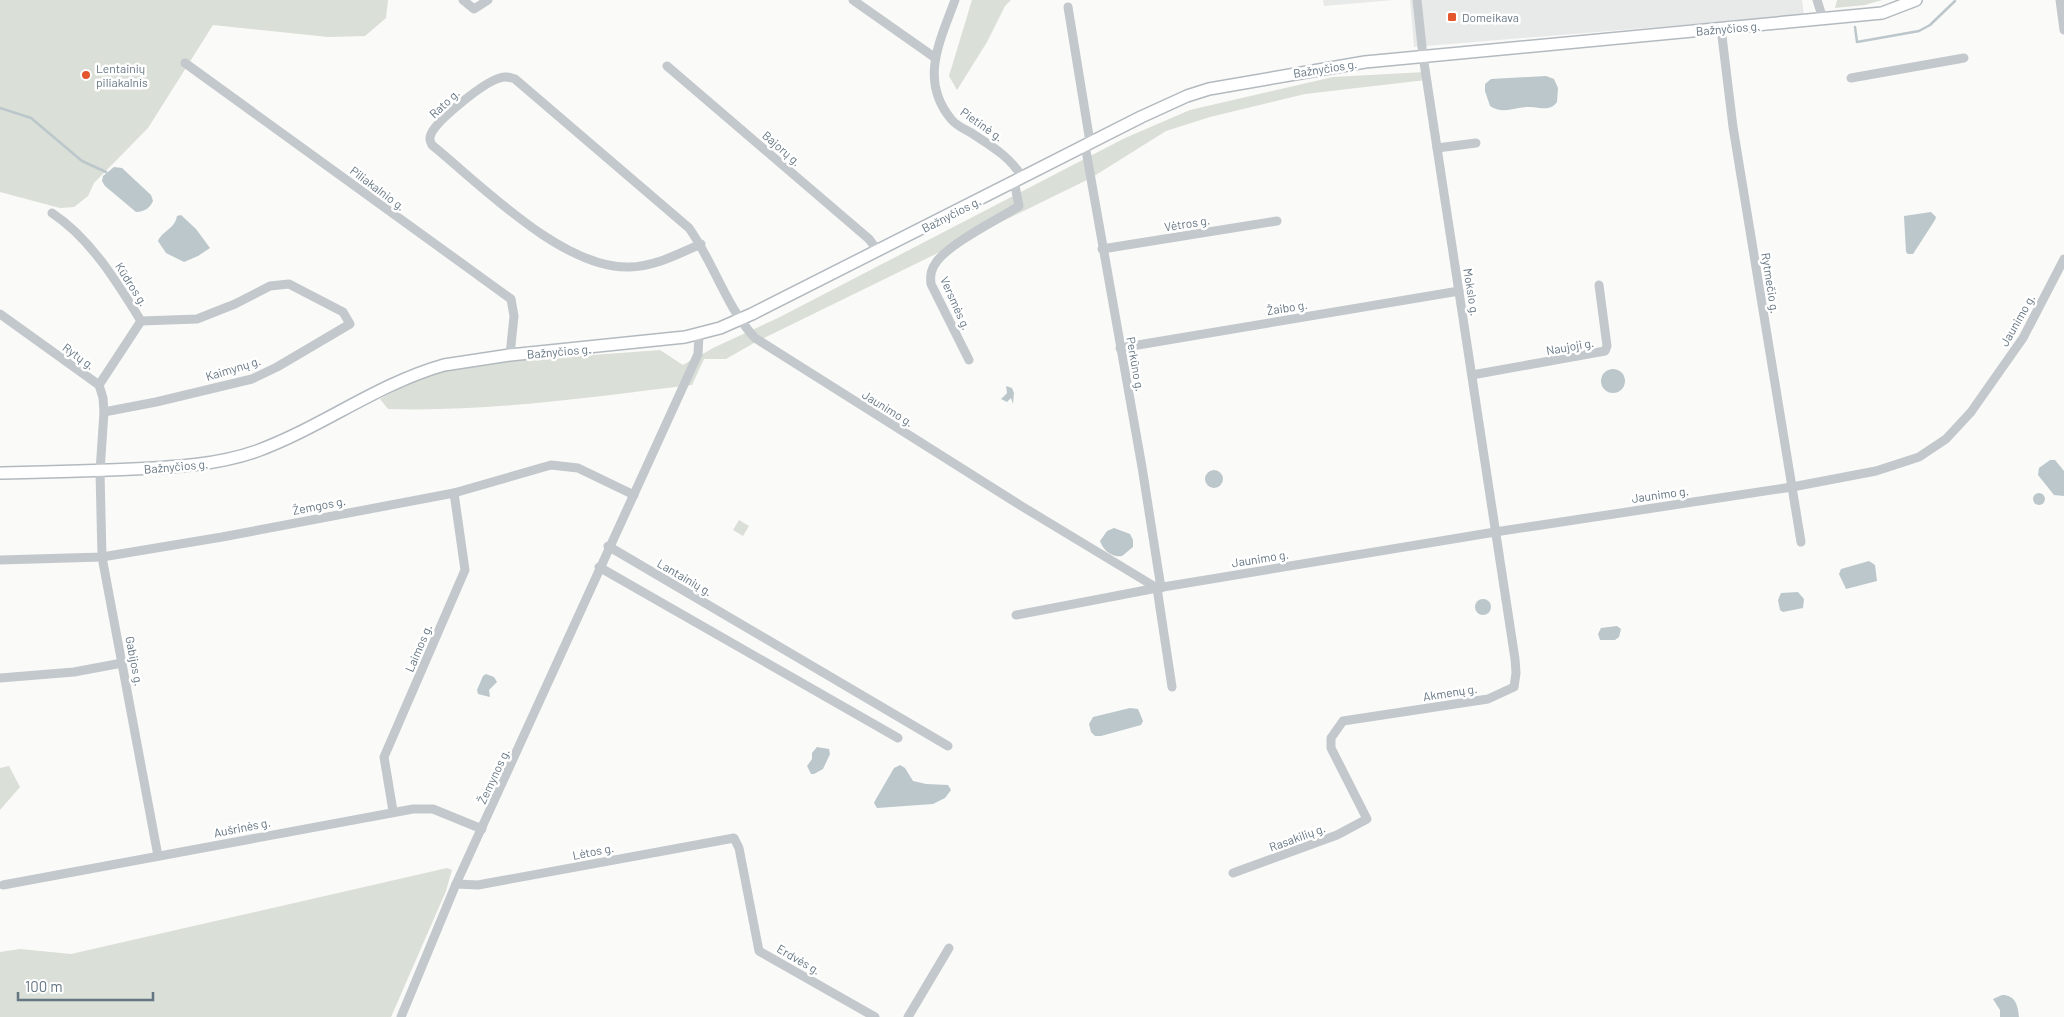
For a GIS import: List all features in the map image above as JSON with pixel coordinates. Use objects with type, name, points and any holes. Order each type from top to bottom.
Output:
[{"type":"main road","name":"Bažnyčios g.","points":[[0,472],[100,471],[174,467],[218,462],[256,452],[289,438],[411,376],[444,365],[510,355],[652,342],[699,335],[740,319],[1164,106],[1209,89],[1323,68],[1423,56],[1882,13],[1916,0]]},
{"type":"street","points":[[463,0],[474,9],[488,0]]},
{"type":"street","points":[[853,0],[934,57]]},
{"type":"street","name":"Pietinė g.","points":[[955,0],[934,57],[936,93],[952,121],[1014,163],[1018,179]]},
{"type":"street","name":"Mokslo g.","points":[[1417,0],[1423,56],[1495,532]]},
{"type":"street","points":[[1817,0],[1823,19]]},
{"type":"street","points":[[2060,0],[2064,30]]},
{"type":"street","name":"Perkūno g.","points":[[1068,7],[1102,249],[1142,467],[1172,686]]},
{"type":"street","name":"Rytmečio g.","points":[[1721,28],[1733,127],[1800,542]]},
{"type":"street","points":[[1851,78],[1964,58]]},
{"type":"street","name":"Piliakalnio g.","points":[[185,63],[511,299],[514,316],[510,355]]},
{"type":"street","name":"Bajorų g.","points":[[667,66],[869,239],[878,251]]},
{"type":"street","name":"Rato g.","points":[[701,244],[665,260],[630,268],[600,264],[576,254],[543,236],[432,145],[430,139],[432,132],[458,104],[492,81],[501,77],[515,79],[676,216],[701,244],[740,319]]},
{"type":"street","points":[[1437,148],[1476,143]]},
{"type":"street","name":"Versmės g.","points":[[969,360],[931,284],[930,273],[936,262],[948,251],[1019,206],[1018,179]]},
{"type":"street","name":"Kūdros g.","points":[[52,213],[69,224],[105,266],[141,321],[198,319],[235,304],[270,286],[289,284],[320,300]]},
{"type":"street","name":"Vėtros g.","points":[[1102,249],[1276,221]]},
{"type":"street","name":"Jaunimo g.","points":[[1016,615],[1159,588],[1495,532],[1792,487],[1876,471],[1919,457],[1946,439],[1971,412],[2023,338],[2064,259]]},
{"type":"street","name":"Naujoji g.","points":[[1472,375],[1605,351],[1607,346],[1599,285]]},
{"type":"street","name":"Žaibo g.","points":[[1120,348],[1458,291]]},
{"type":"street","name":"Kaimynų g.","points":[[104,412],[156,402],[252,379],[277,368],[350,324],[344,312],[320,300]]},
{"type":"street","name":"Rytų g.","points":[[0,314],[99,385],[103,398],[104,412],[100,471]]},
{"type":"street","name":"Jaunimo g.","points":[[740,319],[755,338],[765,345],[1159,588]]},
{"type":"street","points":[[99,385],[141,321]]},
{"type":"street","points":[[608,546],[634,495],[698,354],[699,335]]},
{"type":"street","name":"Žemgos g.","points":[[0,560],[102,557],[454,493],[551,465],[578,468],[634,495]]},
{"type":"street","name":"Gabijos g.","points":[[100,471],[102,557],[158,856]]},
{"type":"street","name":"Laimos g.","points":[[393,811],[384,757],[465,570],[454,493]]},
{"type":"street","name":"Akmenų g.","points":[[1367,819],[1331,748],[1331,738],[1342,721],[1488,699],[1514,687],[1515,659],[1495,532]]},
{"type":"street","name":"Žemynos g.","points":[[401,1017],[456,884],[536,715],[608,546]]},
{"type":"street","name":"Lantainių g.","points":[[608,546],[948,746]]},
{"type":"street","points":[[599,566],[898,738]]},
{"type":"street","points":[[0,678],[74,672],[122,663]]},
{"type":"street","name":"Aušrinės g.","points":[[3,885],[393,811],[433,809],[482,829]]},
{"type":"street","name":"Rasakilių g.","points":[[1233,873],[1338,835],[1367,819]]},
{"type":"street","name":"Lėtos g.","points":[[456,884],[478,885],[734,838]]},
{"type":"street","name":"Erdvės g.","points":[[734,838],[739,848],[759,951],[875,1017]]},
{"type":"street","points":[[908,1017],[949,948]]},
{"type":"shaded area","points":[[0,0],[388,0],[386,18],[365,36],[328,37],[213,25],[148,128],[94,183],[88,196],[74,207],[60,208],[0,192]]},
{"type":"shaded area","points":[[972,0],[1011,0],[1005,6],[987,42],[957,90],[949,76]]},
{"type":"shaded area","points":[[1323,0],[1393,0],[1324,6]]},
{"type":"shaded area","points":[[1410,0],[1802,0],[1804,15],[1414,47]]},
{"type":"shaded area","points":[[1837,0],[1882,0],[1865,5],[1835,8]]},
{"type":"shaded area","points":[[1425,72],[1426,80],[1305,94],[1210,117],[1166,131],[1091,178],[754,343],[726,359],[704,359],[692,385],[540,403],[464,408],[388,409],[380,399],[412,381],[445,371],[512,361],[660,350],[683,365],[715,347],[778,318],[1125,138],[1190,110],[1333,77]]},
{"type":"shaded area","points":[[1546,76],[1554,79],[1558,88],[1557,102],[1551,107],[1500,110],[1490,106],[1485,91],[1485,84],[1491,79]]},
{"type":"shaded area","points":[[114,167],[122,168],[151,195],[153,201],[148,208],[136,212],[105,186],[102,181],[103,176]]},
{"type":"shaded area","points":[[1931,212],[1936,217],[1935,220],[1913,254],[1908,254],[1906,252],[1904,216]]},
{"type":"shaded area","points":[[181,215],[196,229],[210,248],[184,262],[166,253],[158,241],[174,224],[177,216]]},
{"type":"shaded area","points":[[1613,369],[1618,370],[1624,376],[1624,386],[1618,392],[1613,393],[1608,392],[1602,386],[1601,381],[1602,376],[1608,370]]},
{"type":"shaded area","points":[[1006,386],[1012,388],[1014,393],[1013,404],[1011,398],[1007,402],[1001,399],[1007,393]]},
{"type":"shaded area","points":[[2050,460],[2055,460],[2064,471],[2064,496],[2054,495],[2038,475],[2039,468]]},
{"type":"shaded area","points":[[1214,470],[1220,473],[1223,479],[1220,485],[1214,488],[1208,485],[1205,479],[1208,473]]},
{"type":"shaded area","points":[[2037,493],[2041,493],[2045,499],[2041,505],[2037,505],[2033,501],[2033,497]]},
{"type":"shaded area","points":[[739,520],[749,526],[743,536],[733,530]]},
{"type":"shaded area","points":[[1114,528],[1130,534],[1133,540],[1133,547],[1122,556],[1108,553],[1100,541],[1107,531]]},
{"type":"shaded area","points":[[1869,561],[1875,565],[1877,581],[1846,589],[1839,574],[1841,569]]},
{"type":"shaded area","points":[[1798,592],[1804,599],[1803,608],[1783,612],[1780,610],[1778,600],[1781,593]]},
{"type":"shaded area","points":[[1480,599],[1486,599],[1491,604],[1489,613],[1480,615],[1475,610],[1475,604]]},
{"type":"shaded area","points":[[1617,626],[1621,629],[1619,637],[1615,640],[1600,640],[1598,634],[1601,628]]},
{"type":"shaded area","points":[[486,674],[494,677],[497,682],[489,690],[490,697],[478,694],[477,690],[483,676]]},
{"type":"shaded area","points":[[1130,708],[1138,709],[1143,721],[1141,725],[1101,736],[1095,736],[1091,732],[1089,724],[1093,717]]},
{"type":"shaded area","points":[[817,747],[829,749],[830,754],[823,769],[811,774],[807,766],[812,759],[812,753]]},
{"type":"shaded area","points":[[900,765],[905,768],[913,781],[926,784],[948,785],[951,790],[945,798],[933,804],[877,808],[874,803],[876,799],[894,768]]},
{"type":"shaded area","points":[[9,766],[20,787],[0,810],[0,768]]},
{"type":"shaded area","points":[[447,868],[452,870],[446,891],[391,1017],[0,1017],[0,952],[20,949],[71,954]]},
{"type":"shaded area","points":[[2002,995],[2013,999],[2018,1008],[2019,1017],[2000,1017],[2000,1010],[1993,999]]},
{"type":"waterway","points":[[1855,27],[1857,42],[1919,31],[1930,25],[1955,1]]},
{"type":"waterway","points":[[0,108],[31,118],[82,161],[106,172]]},
{"type":"place","name":"Domeikava","points":[[1452,17]]},
{"type":"place","name":"Lentainių piliakalnis","points":[[86,75]]}]
